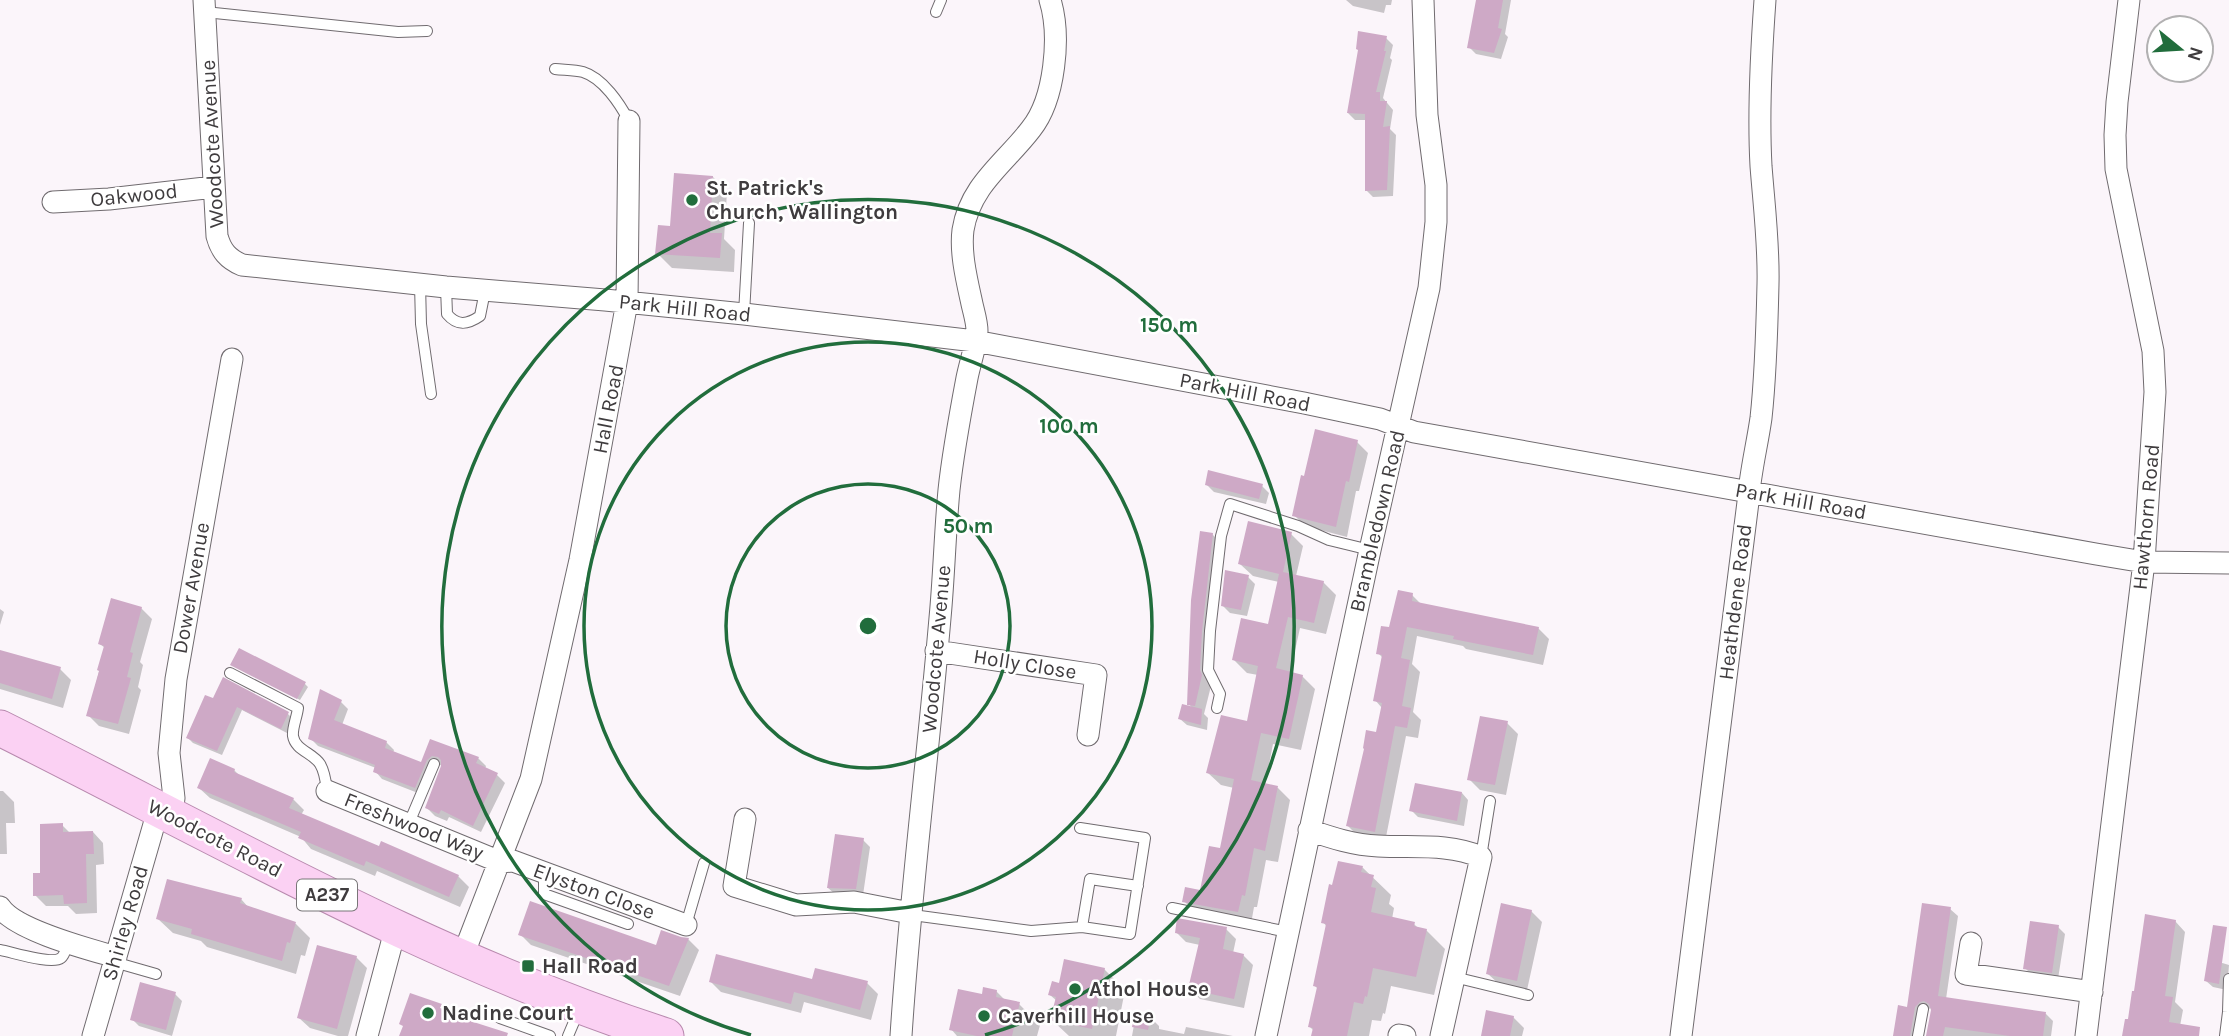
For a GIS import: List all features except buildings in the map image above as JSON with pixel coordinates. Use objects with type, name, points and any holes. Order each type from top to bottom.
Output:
[{"type":"main road","name":"Woodcote Road","points":[[0,728],[268,866],[462,958],[574,1022],[667,1036]]},
{"type":"street","name":"Woodcote Avenue","points":[[901,1036],[949,490],[977,329],[968,285],[963,230],[970,205],[978,190],[1032,128],[1044,104],[1055,51],[1055,27],[1049,0]]},
{"type":"street","name":"Brambledown Road","points":[[1266,1036],[1429,288],[1436,222],[1436,185],[1427,103],[1423,0]]},
{"type":"street","name":"Heathdene Road","points":[[1681,1036],[1749,480],[1760,419],[1766,348],[1768,247],[1761,165],[1760,84],[1765,0]]},
{"type":"street","name":"Hawthorn Road","points":[[2086,1036],[2144,562],[2155,392],[2153,351],[2116,169],[2115,135],[2129,0]]},
{"type":"street","name":"Woodcote Avenue","points":[[205,6],[216,225],[220,246],[229,258],[242,265],[253,266]]},
{"type":"street","name":"Hall Road","points":[[462,958],[531,779],[580,560],[627,302],[629,121]]},
{"type":"street","name":"Oakwood","points":[[54,202],[109,199],[214,187]]},
{"type":"street","name":"Park Hill Road","points":[[253,266],[485,291],[744,314],[975,341],[1304,403],[1380,419],[1414,432],[2144,562],[2229,563]]},
{"type":"street","name":"Dower Avenue","points":[[160,810],[173,805],[169,753],[176,679],[232,359]]},
{"type":"street","name":"Holly Close","points":[[936,651],[1096,675],[1088,735]]},
{"type":"street","name":"Freshwood Way","points":[[327,791],[500,862]]},
{"type":"street","name":"Shirley Road","points":[[93,1036],[160,810]]},
{"type":"street","points":[[745,819],[734,887],[796,905],[854,902],[910,913]]},
{"type":"street","points":[[1309,830],[1361,845],[1463,849],[1481,857],[1441,1036]]},
{"type":"street","name":"Elyston Close","points":[[500,862],[513,861],[686,925]]},
{"type":"street","points":[[0,907],[10,918],[115,960]]},
{"type":"street","points":[[367,1036],[396,927]]},
{"type":"street","points":[[1971,943],[1966,974],[2092,992]]},
{"type":"lane","points":[[936,12],[941,0]]},
{"type":"lane","points":[[205,6],[398,32],[427,31]]},
{"type":"lane","points":[[555,69],[591,75],[612,96],[629,121]]},
{"type":"lane","points":[[744,314],[749,223]]},
{"type":"lane","points":[[420,284],[421,324],[431,394]]},
{"type":"lane","points":[[446,287],[447,314],[458,323],[467,324],[480,316],[485,291]]},
{"type":"lane","points":[[1217,708],[1220,694],[1208,670],[1209,644],[1221,536],[1230,503],[1298,526],[1329,540],[1370,550]]},
{"type":"lane","points":[[230,673],[298,708],[294,740],[320,764],[327,791]]},
{"type":"lane","points":[[409,823],[434,764]]},
{"type":"lane","points":[[1481,857],[1490,801]]},
{"type":"lane","points":[[910,913],[1031,931],[1082,927],[1130,934],[1145,838],[1080,828]]},
{"type":"lane","points":[[686,925],[704,863]]},
{"type":"lane","points":[[544,874],[544,894],[628,924]]},
{"type":"lane","points":[[1082,927],[1090,879],[1138,886]]},
{"type":"lane","points":[[1172,908],[1288,932]]},
{"type":"lane","points":[[0,950],[50,961],[59,960],[68,943]]},
{"type":"lane","points":[[115,960],[156,974]]},
{"type":"lane","points":[[1454,977],[1528,995]]},
{"type":"lane","points":[[2225,1036],[2229,979]]},
{"type":"lane","points":[[1918,1036],[1923,1009]]},
{"type":"lane","points":[[500,1018],[550,1036]]},
{"type":"place","name":"St. Patrick's Church, Wallington","points":[[692,200]]},
{"type":"place","name":"Hall Road","points":[[528,966]]},
{"type":"place","name":"Athol House","points":[[1075,989]]},
{"type":"place","name":"Nadine Court","points":[[428,1013]]},
{"type":"place","name":"Caverhill House","points":[[984,1016]]}]
